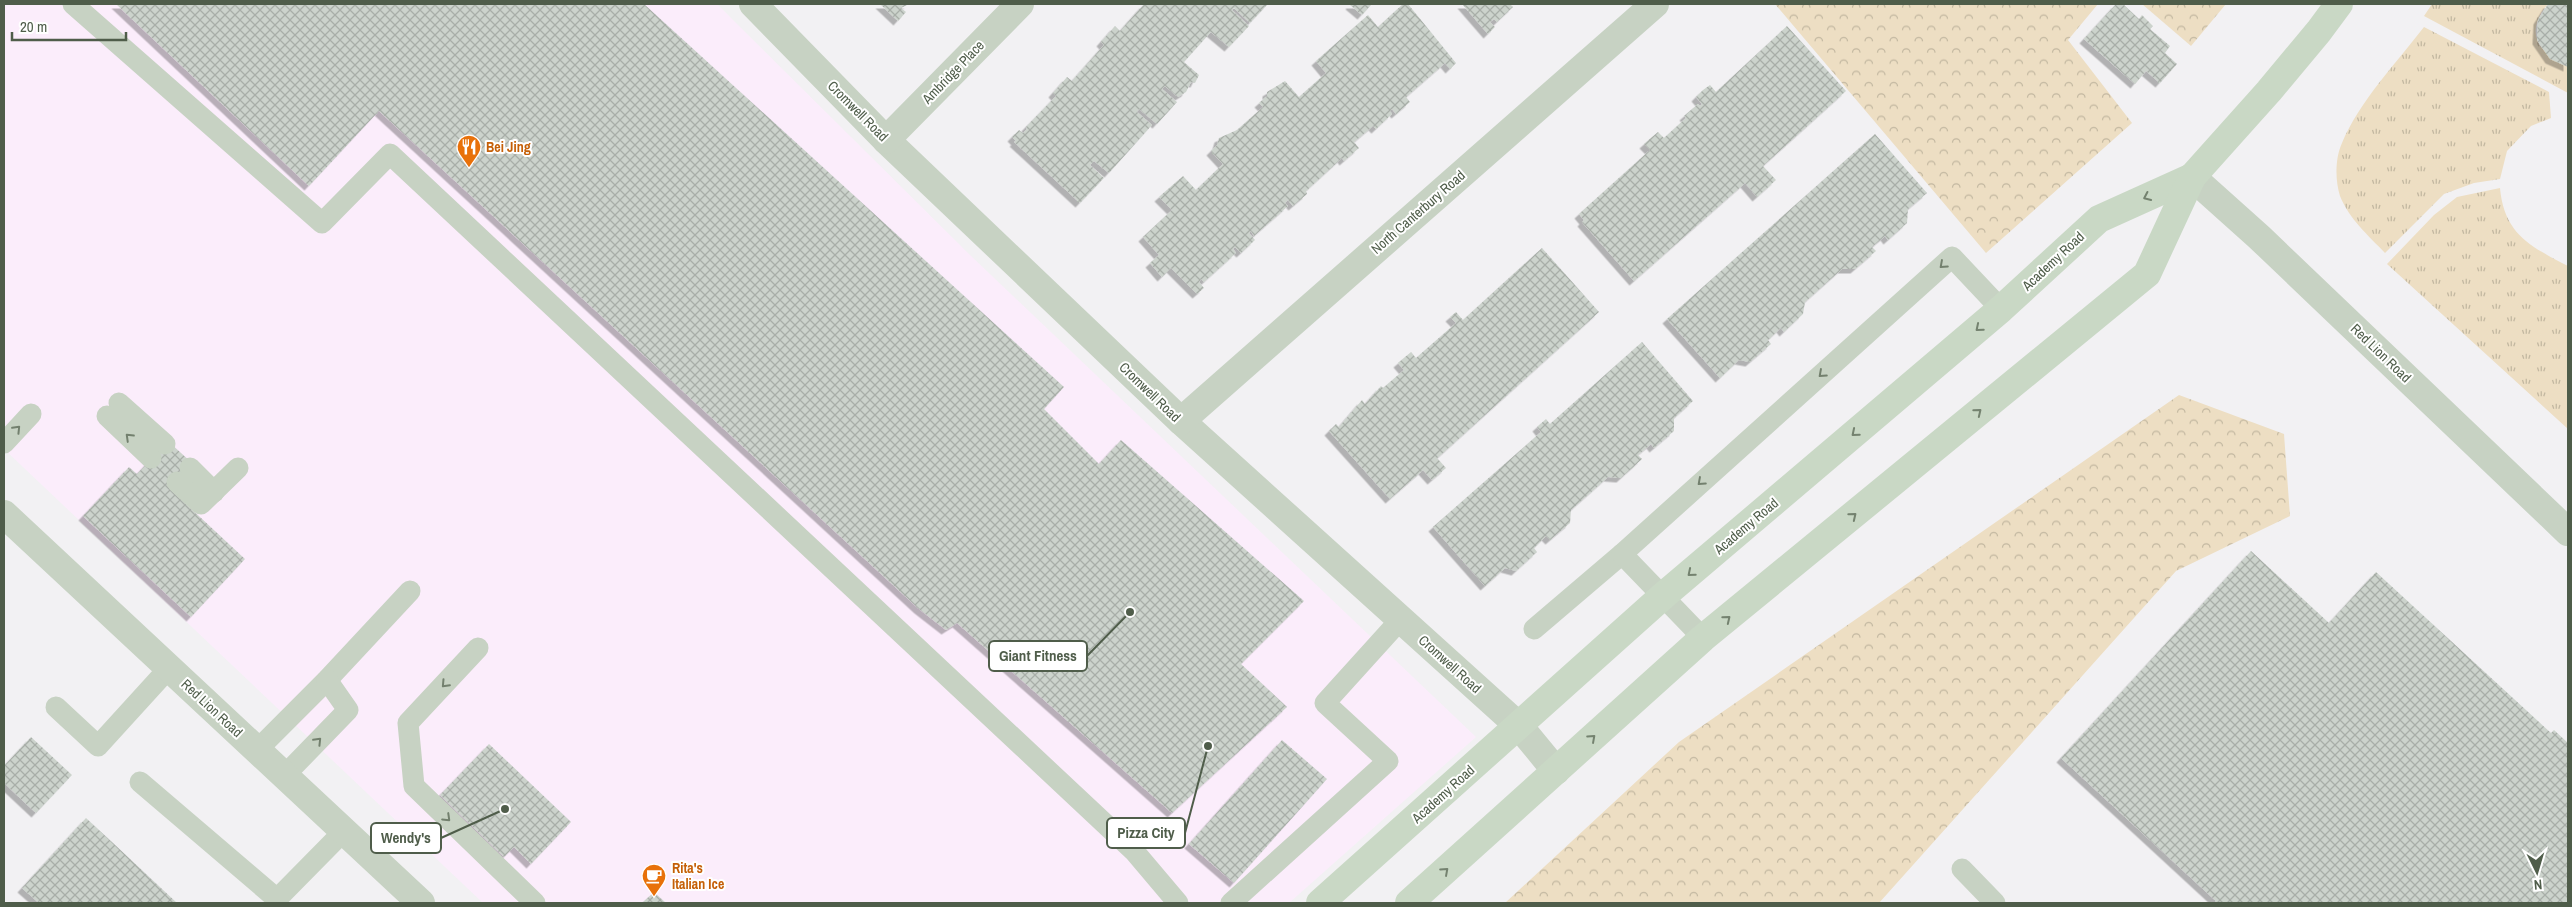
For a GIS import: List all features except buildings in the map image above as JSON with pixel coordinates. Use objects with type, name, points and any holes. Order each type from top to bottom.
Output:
[{"type":"main road","name":"Academy Road","points":[[1409,903],[1704,638],[2147,274],[2192,177],[2269,91],[2339,4]]},
{"type":"main road","name":"Academy Road","points":[[1320,903],[1663,596],[2001,309],[2099,220],[2192,177]]},
{"type":"street","name":"Cromwell Road","points":[[753,4],[886,140],[1181,421],[1519,726],[1556,771]]},
{"type":"street","name":"Ambridge Place","points":[[886,140],[1020,4]]},
{"type":"street","name":"North Canterbury Road","points":[[1181,421],[1655,4]]},
{"type":"street","name":"Red Lion Road","points":[[2192,177],[2259,236],[2568,532]]},
{"type":"street","name":"Red Lion Road","points":[[4,514],[421,903]]},
{"type":"lane","points":[[73,4],[322,223],[390,154],[1134,851],[1178,903]]},
{"type":"lane","points":[[1534,629],[1622,554],[1952,257],[2001,309]]},
{"type":"lane","points":[[113,410],[158,451]]},
{"type":"lane","points":[[4,443],[31,414]]},
{"type":"lane","points":[[183,475],[208,498],[238,468]]},
{"type":"lane","points":[[1622,554],[1704,638]]},
{"type":"lane","points":[[257,750],[327,680],[410,591]]},
{"type":"lane","points":[[1232,903],[1388,761],[1325,704],[1401,619]]},
{"type":"lane","points":[[478,648],[408,723],[414,786],[535,903]]},
{"type":"lane","points":[[56,707],[98,746],[169,668]]},
{"type":"lane","points":[[284,776],[348,710],[327,680]]},
{"type":"lane","points":[[140,782],[277,899],[344,831]]},
{"type":"lane","points":[[1962,869],[1995,903]]},
{"type":"shaded area","points":[[4,4],[717,4],[970,255],[1476,737],[1289,903],[483,903],[4,449]]},
{"type":"green space","points":[[1775,4],[2098,4],[2068,40],[2132,123],[1986,253]]},
{"type":"green space","points":[[2142,4],[2226,4],[2191,46]]},
{"type":"green space","points":[[2432,4],[2548,4],[2540,14],[2536,24],[2536,33],[2542,49],[2568,67],[2568,93],[2424,16]]},
{"type":"green space","points":[[2424,27],[2549,92],[2551,118],[2531,126],[2507,151],[2500,179],[2474,183],[2444,194],[2385,253],[2360,227],[2340,196],[2336,169],[2338,155],[2358,112]]},
{"type":"green space","points":[[2500,188],[2507,217],[2514,228],[2531,245],[2568,266],[2568,429],[2387,264],[2434,215],[2457,197]]},
{"type":"green space","points":[[2179,395],[2284,434],[2290,516],[2176,571],[1879,903],[1505,903],[1679,742]]},
{"type":"place","name":"Bei Jing","points":[[469,168]]},
{"type":"place","name":"Giant Fitness","points":[[1130,612]]},
{"type":"place","name":"Pizza City","points":[[1208,746]]},
{"type":"place","name":"Wendy's","points":[[505,809]]},
{"type":"place","name":"Rita's Italian Ice","points":[[654,897]]}]
